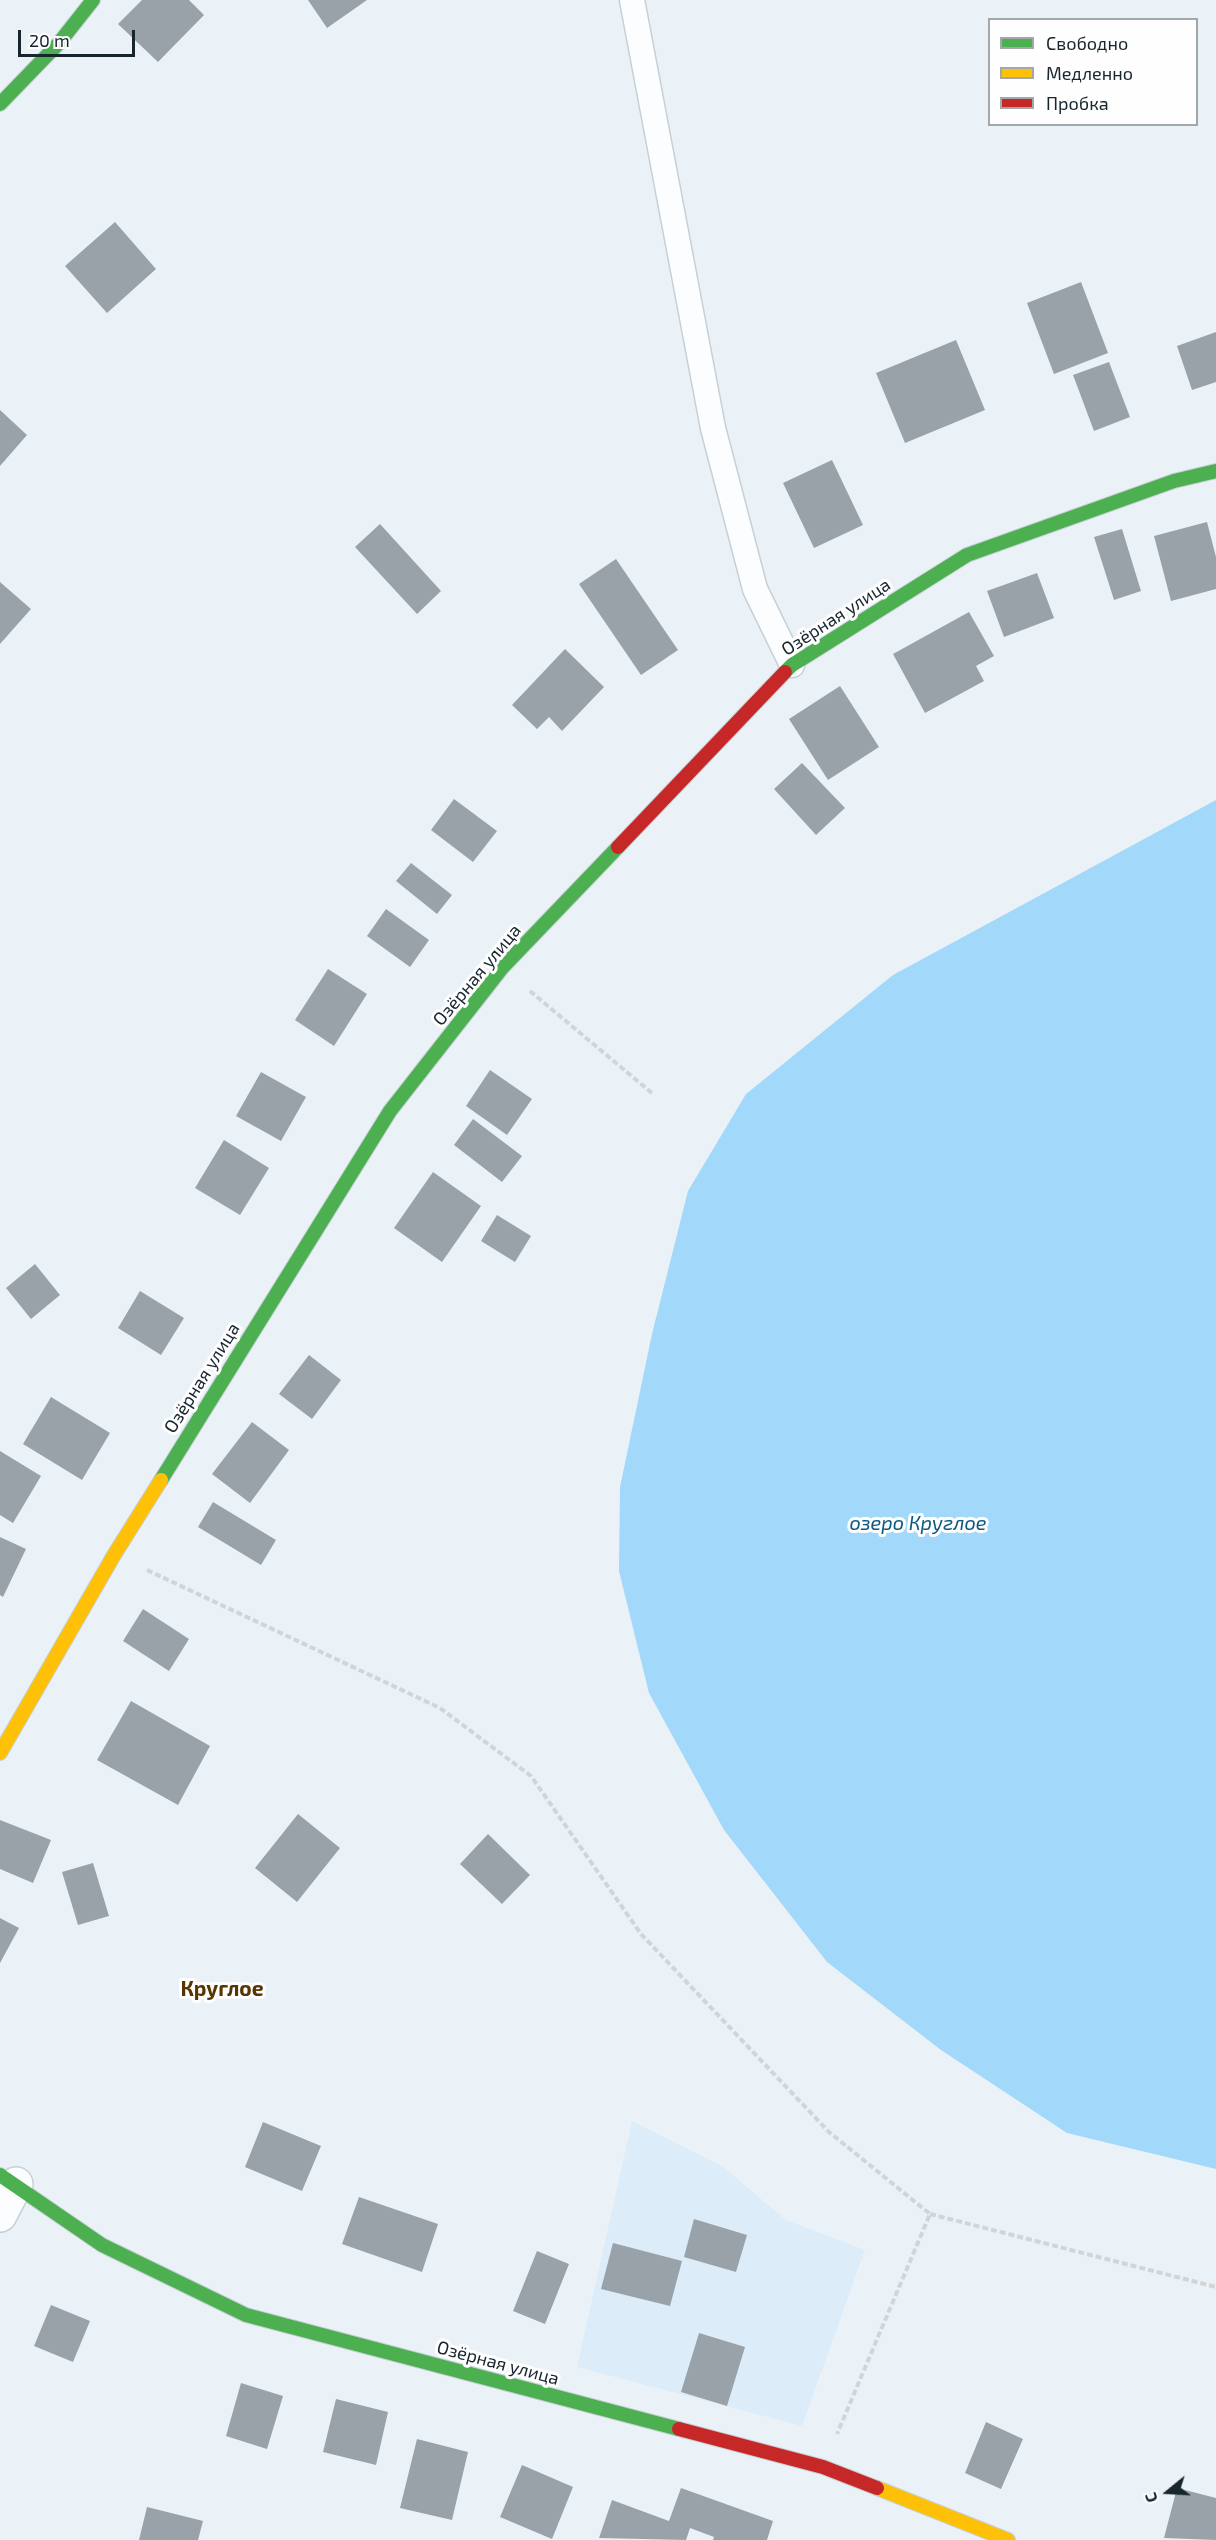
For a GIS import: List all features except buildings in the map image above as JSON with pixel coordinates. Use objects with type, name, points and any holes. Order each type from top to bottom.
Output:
[{"type":"street","points":[[0,104],[59,43],[93,0]]},
{"type":"street","name":"Озёрная улица","points":[[0,1753],[114,1555],[390,1111],[502,968],[792,665],[967,555],[1174,481],[1216,471]]},
{"type":"street","points":[[0,2215],[8,2180]]},
{"type":"street","name":"Озёрная улица","points":[[8,2180],[102,2245],[246,2315],[823,2467],[1008,2540]]},
{"type":"lane","points":[[632,0],[713,428],[755,589],[792,665]]},
{"type":"path","points":[[502,968],[653,1094]]},
{"type":"path","points":[[114,1555],[440,1708],[531,1776],[641,1934],[828,2132],[930,2214],[1216,2287]]},
{"type":"path","points":[[823,2467],[930,2214]]},
{"type":"shaded area","points":[[632,2121],[722,2166],[786,2220],[865,2250],[802,2426],[577,2367]]},
{"type":"water","name":"озеро Круглое","points":[[1216,800],[1216,2169],[1067,2133],[941,2050],[827,1962],[724,1830],[649,1693],[619,1571],[620,1487],[652,1334],[688,1191],[746,1094],[893,975]]},
{"type":"traffic: fast","points":[[0,104],[59,43],[93,0]]},
{"type":"traffic: fast","points":[[785,672],[792,665],[967,555],[1174,481],[1216,471]]},
{"type":"traffic: fast","points":[[161,1480],[390,1111],[502,968],[618,847]]},
{"type":"traffic: fast","points":[[0,2175],[102,2245],[246,2315],[679,2429]]},
{"type":"traffic: slow","points":[[0,1753],[114,1555],[161,1480]]},
{"type":"traffic: slow","points":[[877,2488],[1008,2540]]},
{"type":"traffic: jam","points":[[618,847],[785,672]]},
{"type":"traffic: jam","points":[[679,2429],[823,2467],[877,2488]]},
{"type":"district","name":"Круглое","points":[[222,1989]]}]
